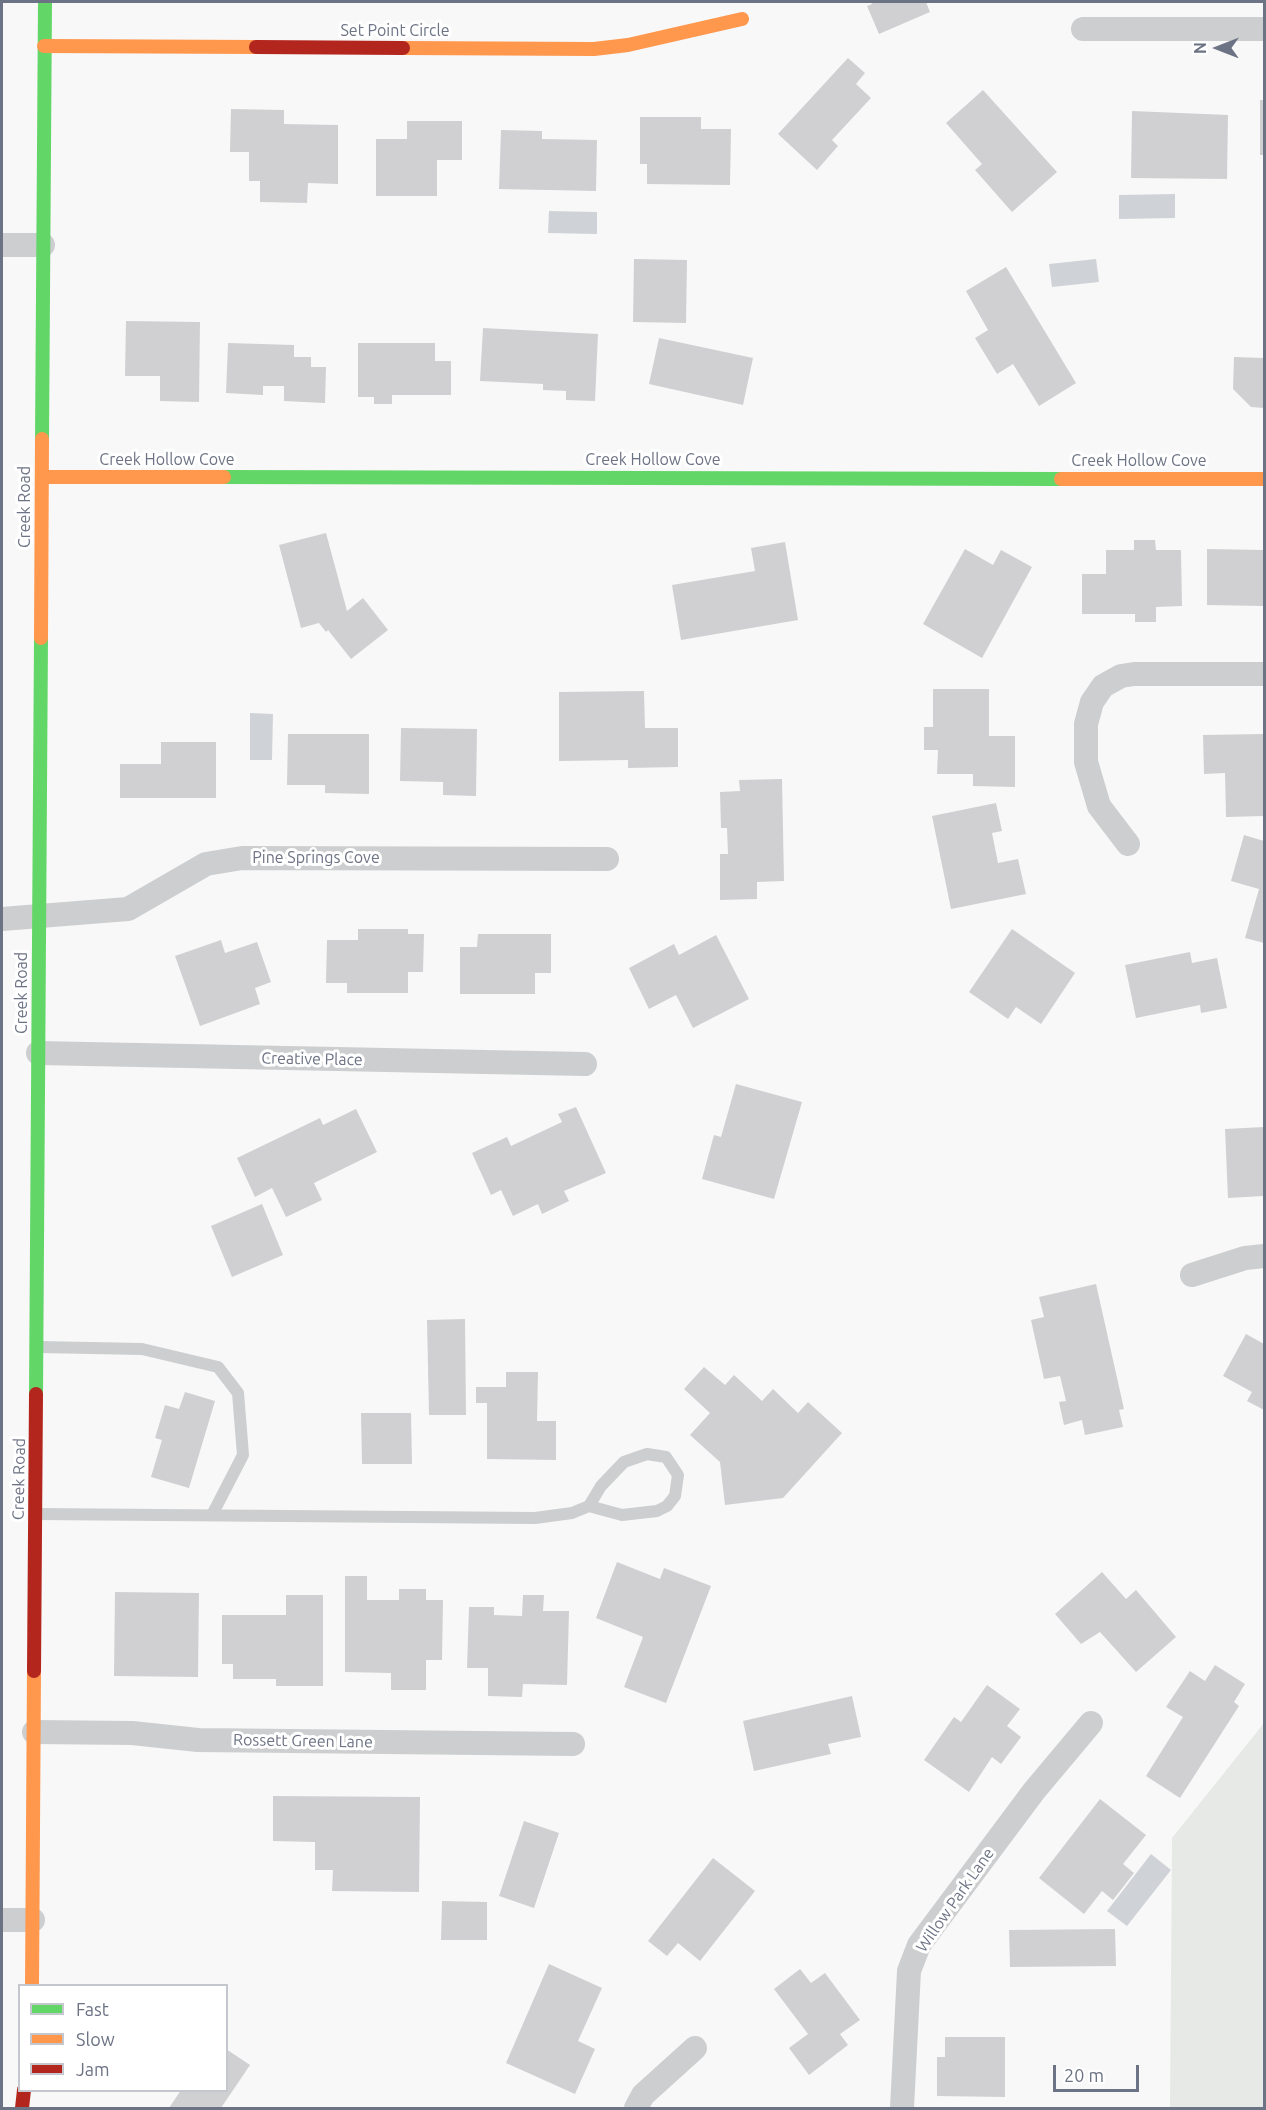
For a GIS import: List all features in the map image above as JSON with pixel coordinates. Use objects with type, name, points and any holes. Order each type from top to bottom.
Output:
[{"type":"street","name":"Creek Road","points":[[32,1984],[45,2]]},
{"type":"street","name":"Set Point Circle","points":[[44,46],[594,49],[628,45],[742,19]]},
{"type":"street","points":[[1083,29],[1264,29]]},
{"type":"street","points":[[2,245],[43,245]]},
{"type":"street","name":"Creek Hollow Cove","points":[[42,477],[1264,478]]},
{"type":"street","points":[[1128,844],[1099,806],[1086,762],[1086,724],[1092,702],[1103,687],[1121,676],[1134,674],[1264,674]]},
{"type":"street","name":"Pine Springs Cove","points":[[2,919],[39,918],[128,909],[206,864],[242,858],[607,859]]},
{"type":"street","name":"Creative Place","points":[[38,1053],[585,1064]]},
{"type":"street","points":[[1192,1275],[1245,1258],[1264,1256]]},
{"type":"street","name":"Willow Park Lane","points":[[902,2109],[908,1982],[919,1945],[1034,1791],[1091,1723]]},
{"type":"street","name":"Rossett Green Lane","points":[[34,1732],[132,1732],[198,1740],[573,1744]]},
{"type":"street","points":[[2,1920],[33,1920]]},
{"type":"street","points":[[636,2109],[643,2095],[695,2048]]},
{"type":"street","points":[[22,2109],[24,2092]]},
{"type":"lane","points":[[36,1347],[142,1349],[218,1367],[238,1393],[243,1455],[212,1515]]},
{"type":"lane","points":[[35,1514],[535,1518],[572,1513],[589,1506],[622,1515],[657,1511],[667,1506],[675,1496],[678,1475],[666,1456],[647,1454],[635,1457],[624,1462],[612,1474],[593,1497],[589,1506]]},
{"type":"shaded area","points":[[1175,194],[1175,218],[1119,219],[1119,195]]},
{"type":"shaded area","points":[[549,211],[597,212],[597,234],[548,233]]},
{"type":"shaded area","points":[[1096,259],[1099,282],[1052,287],[1049,264]]},
{"type":"shaded area","points":[[250,713],[273,714],[272,760],[250,760]]},
{"type":"shaded area","points":[[1264,1723],[1264,2108],[1170,2108],[1172,1838]]},
{"type":"shaded area","points":[[1151,1854],[1171,1870],[1127,1926],[1107,1911]]},
{"type":"building","points":[[871,2],[926,2],[930,12],[879,34],[867,6],[872,4]]},
{"type":"building","points":[[848,58],[865,73],[856,84],[871,98],[832,140],[838,146],[817,170],[778,134]]},
{"type":"building","points":[[983,90],[1057,172],[1012,212],[975,170],[982,164],[946,123]]},
{"type":"building","points":[[1260,100],[1264,100],[1264,155],[1260,155]]},
{"type":"building","points":[[231,109],[284,110],[284,124],[338,125],[338,184],[308,183],[307,203],[260,202],[260,181],[249,181],[249,152],[230,152]]},
{"type":"building","points":[[1132,111],[1228,115],[1227,179],[1131,178]]},
{"type":"building","points":[[640,117],[701,117],[701,129],[731,129],[730,185],[647,184],[647,164],[640,164]]},
{"type":"building","points":[[407,121],[462,121],[462,160],[437,160],[437,196],[376,196],[376,139],[407,139]]},
{"type":"building","points":[[501,130],[542,131],[542,139],[597,140],[596,191],[499,189]]},
{"type":"building","points":[[634,259],[687,260],[686,323],[633,322]]},
{"type":"building","points":[[1006,267],[1076,383],[1039,406],[1013,364],[997,374],[975,338],[988,330],[966,291]]},
{"type":"building","points":[[126,321],[200,322],[199,402],[160,401],[160,376],[125,376]]},
{"type":"building","points":[[483,328],[598,334],[595,401],[566,400],[566,391],[543,390],[543,384],[480,381]]},
{"type":"building","points":[[659,338],[753,358],[743,405],[649,384]]},
{"type":"building","points":[[228,343],[294,345],[294,357],[311,357],[311,367],[326,367],[325,403],[284,401],[284,386],[263,386],[263,395],[226,393]]},
{"type":"building","points":[[358,343],[435,343],[435,361],[451,361],[451,395],[392,395],[392,404],[374,404],[374,397],[358,397]]},
{"type":"building","points":[[1234,357],[1264,358],[1264,408],[1251,407],[1233,389]]},
{"type":"building","points":[[326,533],[347,611],[363,598],[388,630],[351,659],[328,630],[326,632],[319,623],[301,628],[279,545]]},
{"type":"building","points":[[1134,540],[1155,540],[1156,550],[1181,550],[1182,606],[1156,607],[1156,622],[1135,622],[1135,614],[1082,614],[1082,574],[1106,574],[1106,550],[1134,550]]},
{"type":"building","points":[[785,542],[798,620],[681,640],[672,585],[755,571],[751,548]]},
{"type":"building","points":[[965,549],[993,565],[1001,550],[1032,567],[982,658],[923,624]]},
{"type":"building","points":[[1207,549],[1264,550],[1264,606],[1207,605]]},
{"type":"building","points":[[933,689],[989,689],[989,736],[1015,736],[1015,787],[973,786],[973,774],[937,774],[938,750],[924,750],[924,727],[933,727]]},
{"type":"building","points":[[644,691],[645,728],[678,728],[678,767],[628,768],[628,760],[559,761],[559,692]]},
{"type":"building","points":[[401,728],[477,729],[476,796],[443,795],[443,782],[400,781]]},
{"type":"building","points":[[288,734],[369,734],[369,794],[325,793],[325,785],[287,785]]},
{"type":"building","points":[[1264,734],[1264,816],[1226,817],[1225,773],[1204,774],[1203,735]]},
{"type":"building","points":[[161,742],[216,742],[216,798],[120,798],[120,764],[161,764]]},
{"type":"building","points":[[782,779],[784,881],[757,882],[757,899],[720,900],[720,854],[728,854],[727,828],[721,828],[720,792],[740,791],[739,780]]},
{"type":"building","points":[[996,803],[1002,831],[992,833],[998,863],[1018,859],[1026,894],[951,909],[932,816]]},
{"type":"building","points":[[1244,835],[1264,841],[1264,943],[1245,938],[1259,889],[1231,881]]},
{"type":"building","points":[[358,929],[408,929],[408,934],[424,934],[423,972],[408,972],[408,993],[347,993],[347,983],[326,983],[327,940],[358,940]]},
{"type":"building","points":[[1012,929],[1075,973],[1041,1024],[1016,1007],[1008,1019],[969,992]]},
{"type":"building","points":[[478,934],[551,934],[551,973],[535,973],[535,994],[460,994],[460,947],[477,947]]},
{"type":"building","points":[[716,935],[749,999],[693,1028],[676,995],[649,1009],[629,968],[674,944],[679,955]]},
{"type":"building","points":[[221,940],[225,953],[257,942],[271,982],[255,988],[260,1004],[200,1026],[175,956]]},
{"type":"building","points":[[1190,952],[1192,963],[1217,958],[1227,1008],[1201,1013],[1200,1005],[1136,1018],[1125,965]]},
{"type":"building","points":[[736,1084],[802,1102],[774,1199],[702,1179],[714,1135],[721,1137]]},
{"type":"building","points":[[576,1107],[606,1173],[564,1191],[569,1201],[542,1214],[538,1204],[513,1216],[501,1190],[491,1195],[472,1153],[507,1137],[511,1146],[562,1122],[558,1114]]},
{"type":"building","points":[[356,1109],[377,1152],[314,1183],[322,1200],[286,1217],[272,1188],[255,1197],[237,1158],[320,1118],[323,1125]]},
{"type":"building","points":[[1264,1127],[1264,1196],[1228,1198],[1225,1129]]},
{"type":"building","points":[[262,1204],[283,1255],[232,1277],[211,1226]]},
{"type":"building","points":[[1096,1284],[1124,1409],[1119,1410],[1123,1427],[1085,1435],[1082,1420],[1064,1425],[1059,1402],[1066,1401],[1060,1376],[1044,1379],[1031,1320],[1044,1317],[1039,1297]]},
{"type":"building","points":[[465,1319],[466,1415],[429,1415],[427,1320]]},
{"type":"building","points":[[1246,1334],[1264,1344],[1264,1410],[1247,1401],[1252,1392],[1223,1376]]},
{"type":"building","points":[[704,1367],[725,1385],[734,1375],[762,1401],[773,1389],[798,1413],[808,1402],[842,1433],[783,1498],[725,1505],[720,1462],[690,1435],[710,1413],[684,1389]]},
{"type":"building","points":[[506,1372],[538,1372],[537,1421],[556,1421],[556,1460],[487,1459],[487,1403],[476,1403],[476,1387],[506,1387]]},
{"type":"building","points":[[185,1392],[215,1401],[189,1488],[151,1477],[162,1440],[155,1438],[165,1405],[179,1409]]},
{"type":"building","points":[[361,1413],[411,1413],[412,1464],[362,1464]]},
{"type":"building","points":[[617,1562],[660,1579],[664,1568],[711,1586],[666,1703],[624,1687],[643,1637],[596,1618]]},
{"type":"building","points":[[1102,1572],[1126,1599],[1136,1590],[1176,1637],[1136,1672],[1100,1632],[1081,1644],[1055,1614]]},
{"type":"building","points":[[345,1576],[367,1576],[367,1600],[399,1600],[399,1589],[426,1589],[426,1600],[443,1600],[442,1660],[426,1660],[426,1690],[391,1690],[391,1673],[345,1672]]},
{"type":"building","points":[[115,1592],[199,1593],[198,1677],[114,1676]]},
{"type":"building","points":[[286,1595],[323,1595],[323,1686],[276,1686],[276,1679],[233,1679],[233,1664],[222,1664],[222,1615],[286,1615]]},
{"type":"building","points":[[523,1595],[544,1595],[543,1611],[569,1611],[567,1685],[523,1684],[522,1697],[488,1696],[488,1668],[467,1668],[469,1607],[494,1607],[494,1615],[522,1616]]},
{"type":"building","points":[[1215,1665],[1245,1684],[1234,1702],[1239,1706],[1180,1798],[1146,1776],[1183,1717],[1166,1707],[1190,1671],[1205,1681]]},
{"type":"building","points":[[987,1685],[1020,1709],[1007,1726],[1021,1737],[1001,1764],[992,1757],[969,1792],[924,1760],[954,1717],[961,1722]]},
{"type":"building","points":[[852,1696],[861,1737],[828,1744],[831,1754],[754,1771],[743,1721]]},
{"type":"building","points":[[273,1796],[420,1797],[419,1892],[332,1891],[333,1870],[315,1870],[315,1842],[273,1841]]},
{"type":"building","points":[[1100,1799],[1146,1835],[1123,1864],[1134,1873],[1113,1900],[1102,1891],[1084,1914],[1039,1878]]},
{"type":"building","points":[[524,1821],[559,1833],[534,1908],[499,1896]]},
{"type":"building","points":[[713,1858],[755,1891],[700,1961],[678,1943],[667,1956],[648,1941]]},
{"type":"building","points":[[442,1901],[487,1902],[487,1940],[441,1940]]},
{"type":"building","points":[[1115,1929],[1116,1966],[1010,1967],[1009,1930]]},
{"type":"building","points":[[549,1964],[602,1988],[578,2041],[595,2049],[575,2094],[506,2063]]},
{"type":"building","points":[[800,1969],[811,1983],[825,1973],[860,2020],[840,2034],[848,2045],[809,2075],[789,2048],[808,2034],[774,1989]]},
{"type":"building","points":[[945,2037],[1005,2037],[1005,2097],[937,2096],[937,2057],[945,2057]]},
{"type":"building","points":[[228,2050],[250,2065],[221,2108],[169,2108],[180,2092],[228,2092]]},
{"type":"traffic: fast","points":[[42,439],[45,2]]},
{"type":"traffic: fast","points":[[224,477],[1061,479]]},
{"type":"traffic: fast","points":[[36,1394],[41,638]]},
{"type":"traffic: slow","points":[[403,48],[594,49],[628,45],[742,19]]},
{"type":"traffic: slow","points":[[44,46],[256,47]]},
{"type":"traffic: slow","points":[[41,638],[42,439]]},
{"type":"traffic: slow","points":[[42,477],[224,477]]},
{"type":"traffic: slow","points":[[1061,479],[1264,479]]},
{"type":"traffic: slow","points":[[32,1984],[34,1671]]},
{"type":"traffic: jam","points":[[256,47],[403,48]]},
{"type":"traffic: jam","points":[[34,1671],[36,1394]]},
{"type":"traffic: jam","points":[[22,2108],[24,2092]]}]
